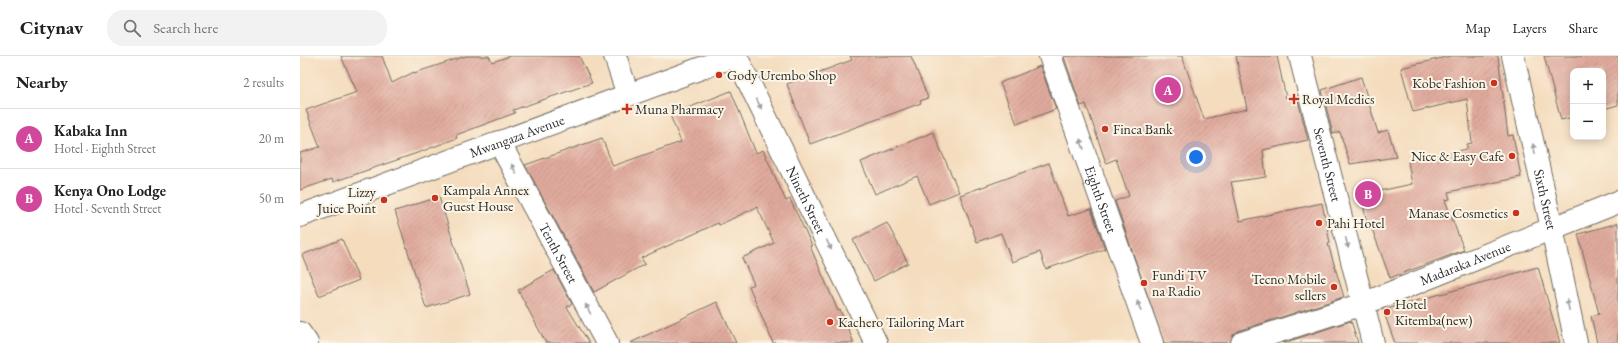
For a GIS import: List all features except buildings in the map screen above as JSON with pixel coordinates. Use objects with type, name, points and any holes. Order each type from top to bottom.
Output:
[{"type":"street","points":[[615,56],[628,95]]},
{"type":"street","name":"Mwangaza Avenue","points":[[300,216],[735,56]]},
{"type":"street","name":"Nineth Street","points":[[735,56],[876,343]]},
{"type":"street","name":"Eighth Street","points":[[1050,56],[1152,343]]},
{"type":"street","name":"Seventh Street","points":[[1300,56],[1373,343]]},
{"type":"street","name":"Sixth Street","points":[[1513,56],[1552,228],[1576,343]]},
{"type":"street","name":"Tenth Street","points":[[499,142],[607,343]]},
{"type":"street","name":"Madaraka Avenue","points":[[1242,343],[1363,304],[1618,202]]},
{"type":"street","points":[[300,333],[307,343]]},
{"type":"place","name":"Gody Urembo Shop","points":[[719,75]]},
{"type":"place","name":"Kobe Fashion","points":[[1494,83]]},
{"type":"place","name":"Kabaka Inn","points":[[1168,90]]},
{"type":"place","name":"Royal Medics","points":[[1294,99]]},
{"type":"place","name":"Muna Pharmacy","points":[[627,109]]},
{"type":"place","name":"Finca Bank","points":[[1105,129]]},
{"type":"place","name":"Nice & Easy Cafe","points":[[1512,156]]},
{"type":"place","name":"Kenya Ono Lodge","points":[[1368,194]]},
{"type":"place","name":"Kampala Annex Guest House","points":[[435,198]]},
{"type":"place","name":"Lizzy Juice Point","points":[[384,200]]},
{"type":"place","name":"Manase Cosmetics","points":[[1516,213]]},
{"type":"place","name":"Pahi Hotel","points":[[1319,223]]},
{"type":"place","name":"Fundi TV na Radio","points":[[1144,283]]},
{"type":"place","name":"Tecno Mobile sellers","points":[[1334,287]]},
{"type":"place","name":"Hotel Kitemba(new)","points":[[1387,312]]},
{"type":"place","name":"Kachero Tailoring Mart","points":[[830,322]]}]
